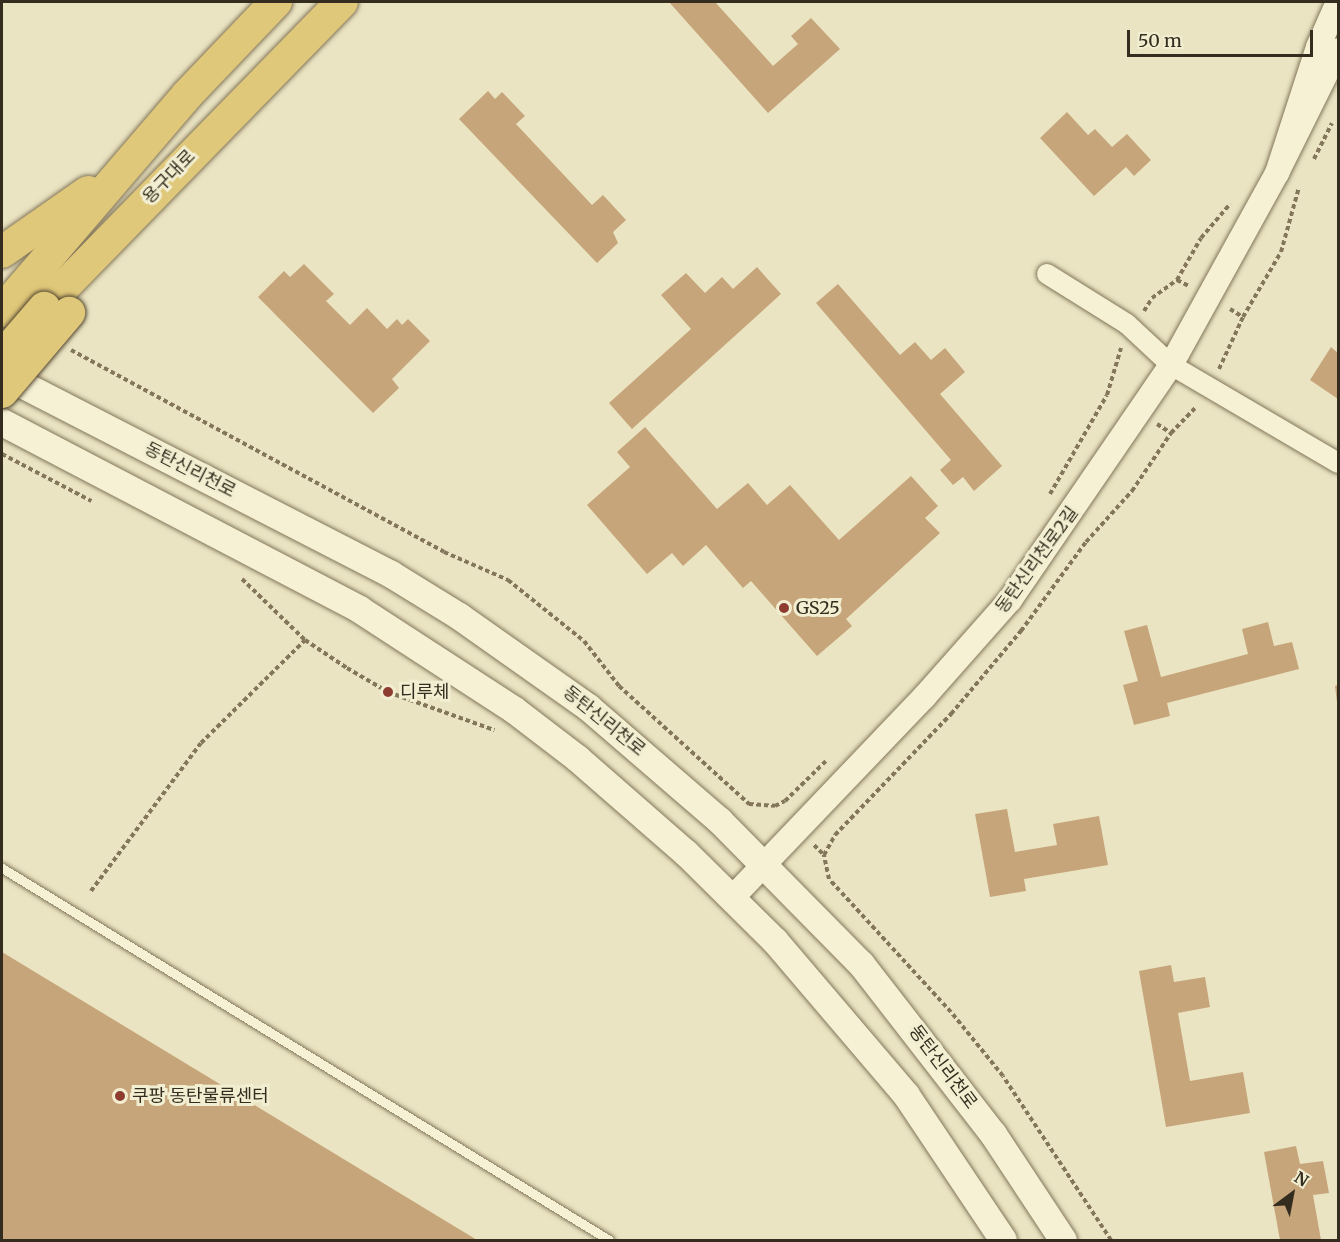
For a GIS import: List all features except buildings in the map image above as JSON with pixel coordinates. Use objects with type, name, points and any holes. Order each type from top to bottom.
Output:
[{"type":"highway","name":"용구대로","points":[[2,311],[50,297],[121,169],[276,2]]},
{"type":"highway","name":"용구대로","points":[[2,357],[50,297],[342,2]]},
{"type":"highway","points":[[2,252],[121,169]]},
{"type":"highway","points":[[2,392],[50,297]]},
{"type":"main road","name":"동탄신리천로","points":[[2,374],[332,542],[459,616],[588,707],[655,762],[765,863],[861,964],[908,1020],[993,1134],[1063,1240]]},
{"type":"main road","points":[[2,422],[312,582],[447,664],[577,758],[732,898],[847,1022],[906,1095],[1003,1240]]},
{"type":"street","name":"동탄신리천로2길","points":[[1277,173],[1318,47],[1338,2]]},
{"type":"street","name":"동탄신리천로2길","points":[[732,898],[925,696],[1010,600],[1171,365],[1277,173],[1338,50]]},
{"type":"street","points":[[1047,274],[1127,324],[1171,365],[1338,463]]},
{"type":"lane","points":[[2,868],[609,1240]]},
{"type":"path","points":[[1309,168],[1334,118]]},
{"type":"path","points":[[1225,360],[1243,316],[1281,252],[1304,178]]},
{"type":"path","points":[[1152,298],[1177,280],[1201,238],[1235,197]]},
{"type":"path","points":[[64,346],[444,552],[508,580],[585,641],[619,686],[749,804],[775,806],[785,801],[835,752]]},
{"type":"path","points":[[1048,499],[1107,395],[1117,354]]},
{"type":"path","points":[[2,454],[96,503]]},
{"type":"path","points":[[233,574],[244,580],[304,640],[388,692],[504,737]]},
{"type":"path","points":[[91,891],[201,743],[304,640]]},
{"type":"path","points":[[824,855],[829,879],[951,1012],[1003,1076],[1111,1240]]},
{"type":"place","name":"GS25","points":[[784,608]]},
{"type":"place","name":"디루체","points":[[388,692]]},
{"type":"place","name":"쿠팡 동탄물류센터","points":[[120,1096]]}]
